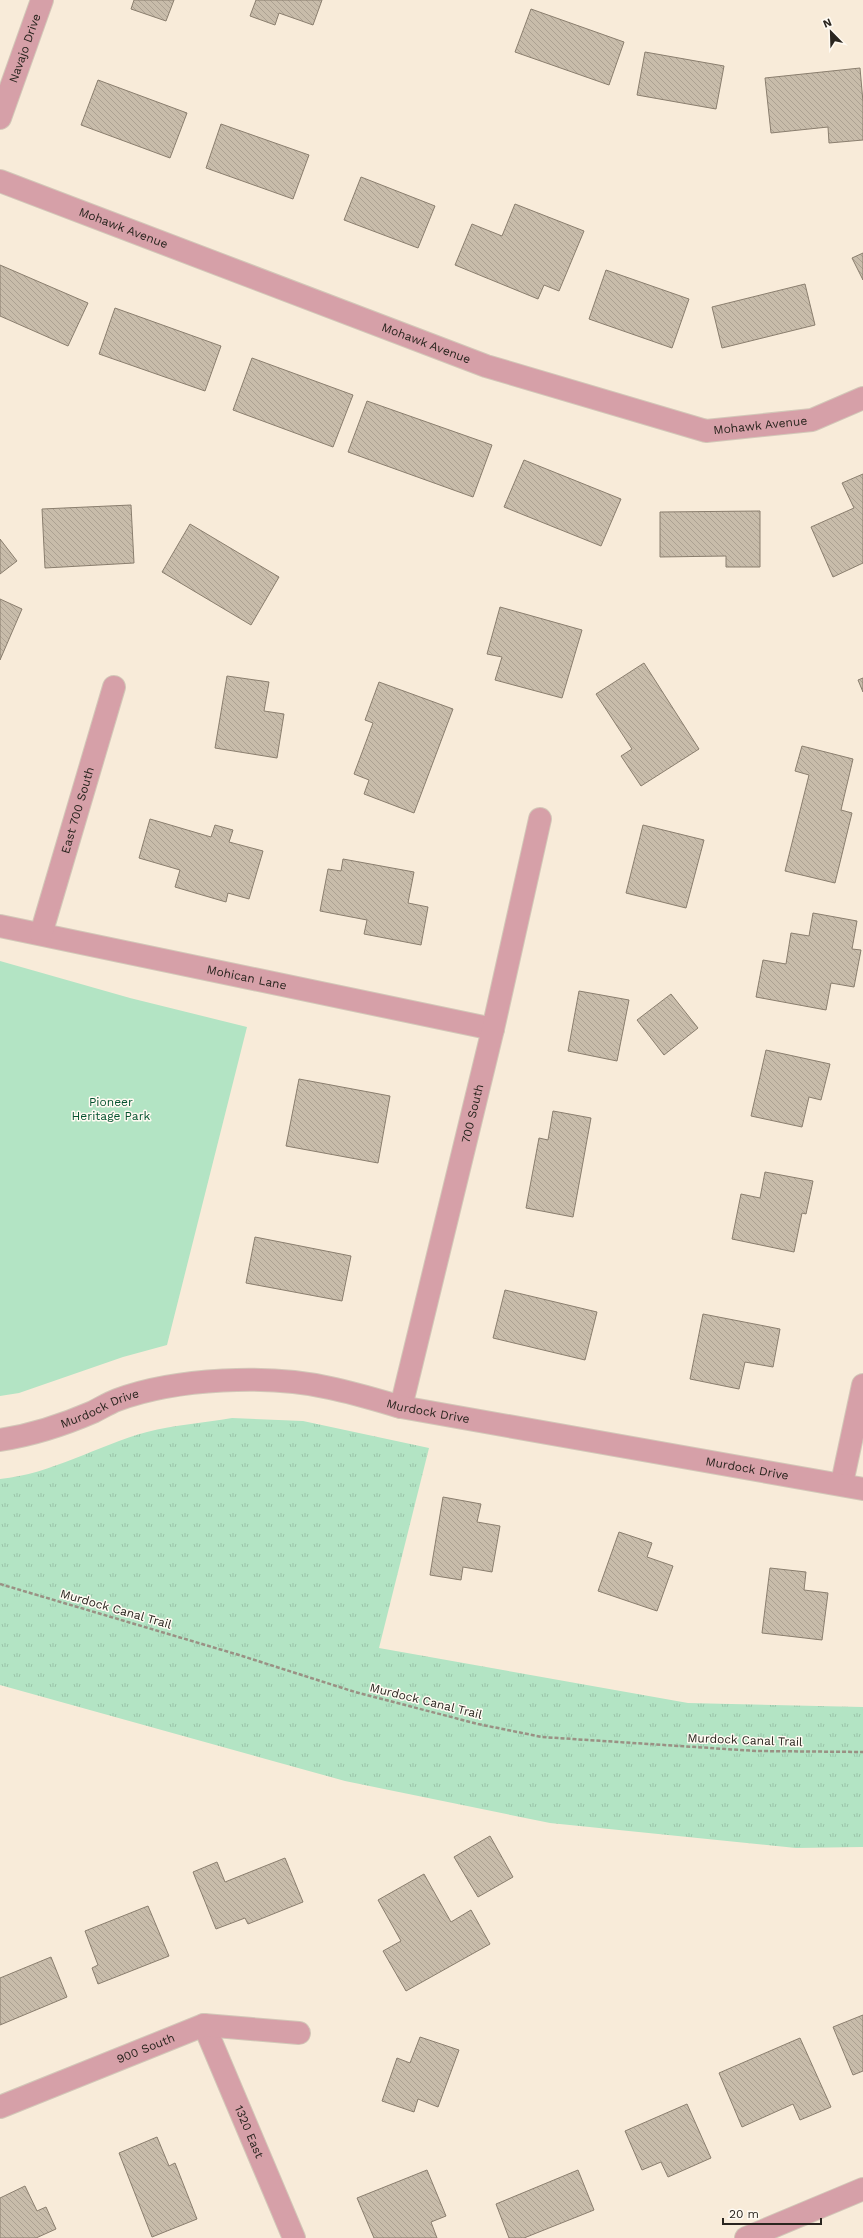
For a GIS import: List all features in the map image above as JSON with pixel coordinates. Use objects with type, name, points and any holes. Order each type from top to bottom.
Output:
[{"type":"street","name":"Navajo Drive","points":[[0,118],[42,0]]},
{"type":"street","name":"Mohawk Avenue","points":[[0,181],[486,366],[706,431],[812,420],[863,398]]},
{"type":"street","name":"East 700 South","points":[[41,934],[114,687]]},
{"type":"street","name":"700 South","points":[[400,1407],[493,1029],[540,819]]},
{"type":"street","name":"Mohican Lane","points":[[0,926],[493,1029]]},
{"type":"street","name":"Murdock Drive","points":[[0,1440],[18,1437],[58,1426],[117,1400],[192,1383],[228,1381],[284,1382],[329,1387],[400,1407],[842,1483],[863,1489]]},
{"type":"street","points":[[842,1483],[863,1385]]},
{"type":"street","name":"900 South","points":[[0,2107],[204,2025],[299,2032]]},
{"type":"street","name":"1320 East","points":[[204,2025],[294,2238]]},
{"type":"street","points":[[746,2238],[863,2189]]},
{"type":"path","name":"Murdock Canal Trail","points":[[0,1584],[240,1655],[356,1692],[478,1724],[542,1738],[756,1751],[863,1752]]},
{"type":"green space","name":"Pioneer Heritage Park","points":[[0,961],[130,998],[247,1027],[167,1345],[123,1357],[19,1393],[0,1396]]},
{"type":"green space","points":[[232,1418],[303,1421],[429,1448],[379,1648],[688,1703],[863,1707],[863,1847],[796,1848],[550,1823],[345,1781],[0,1685],[0,1479],[38,1471],[147,1432]]},
{"type":"building","points":[[134,0],[174,0],[166,21],[131,9]]},
{"type":"building","points":[[256,0],[322,0],[313,25],[279,13],[275,25],[250,16]]},
{"type":"building","points":[[531,9],[624,42],[609,85],[515,52]]},
{"type":"building","points":[[645,52],[724,66],[716,109],[637,95]]},
{"type":"building","points":[[860,68],[863,102],[863,140],[829,143],[828,127],[771,133],[765,78]]},
{"type":"building","points":[[98,80],[187,113],[170,158],[81,125]]},
{"type":"building","points":[[221,124],[309,155],[293,199],[206,168]]},
{"type":"building","points":[[361,177],[435,206],[418,248],[344,220]]},
{"type":"building","points":[[515,204],[584,231],[559,291],[544,285],[538,299],[455,265],[472,224],[502,236]]},
{"type":"building","points":[[863,253],[863,280],[852,258]]},
{"type":"building","points":[[0,265],[88,303],[68,346],[0,316]]},
{"type":"building","points":[[606,270],[689,299],[672,348],[589,319]]},
{"type":"building","points":[[805,284],[815,325],[722,348],[712,307]]},
{"type":"building","points":[[115,308],[221,346],[205,391],[99,354]]},
{"type":"building","points":[[252,358],[353,395],[333,447],[233,410]]},
{"type":"building","points":[[367,401],[492,445],[473,497],[348,452]]},
{"type":"building","points":[[524,460],[621,499],[601,546],[504,507]]},
{"type":"building","points":[[863,474],[863,563],[833,577],[811,527],[854,508],[842,483]]},
{"type":"building","points":[[131,505],[134,563],[45,568],[42,509]]},
{"type":"building","points":[[760,511],[760,567],[726,567],[726,556],[660,557],[660,512]]},
{"type":"building","points":[[190,524],[279,577],[251,625],[162,572]]},
{"type":"building","points":[[0,539],[17,561],[0,574]]},
{"type":"building","points":[[0,599],[22,609],[0,660]]},
{"type":"building","points":[[500,607],[582,630],[562,698],[495,680],[502,657],[487,654]]},
{"type":"building","points":[[644,663],[699,749],[641,786],[621,756],[632,749],[596,694]]},
{"type":"building","points":[[227,676],[269,682],[264,711],[284,714],[277,758],[215,748]]},
{"type":"building","points":[[863,678],[863,692],[858,680]]},
{"type":"building","points":[[379,682],[453,709],[414,813],[364,794],[369,780],[354,774],[373,723],[365,720]]},
{"type":"building","points":[[802,746],[853,759],[841,810],[852,813],[835,883],[785,871],[809,775],[795,771]]},
{"type":"building","points":[[150,819],[211,837],[215,825],[233,830],[229,842],[263,851],[249,899],[228,893],[226,902],[175,887],[180,870],[139,858]]},
{"type":"building","points":[[643,825],[704,840],[686,908],[626,893]]},
{"type":"building","points":[[343,859],[414,872],[408,903],[428,907],[421,945],[364,934],[367,920],[320,911],[328,869],[341,871]]},
{"type":"building","points":[[813,913],[857,921],[852,949],[861,950],[854,987],[831,983],[826,1010],[756,997],[763,960],[786,964],[791,933],[809,936]]},
{"type":"building","points":[[579,991],[629,1000],[617,1061],[568,1051]]},
{"type":"building","points":[[671,994],[698,1028],[664,1055],[637,1020]]},
{"type":"building","points":[[766,1050],[830,1064],[821,1100],[809,1097],[802,1127],[751,1116]]},
{"type":"building","points":[[299,1079],[390,1096],[378,1163],[286,1146]]},
{"type":"building","points":[[553,1111],[591,1118],[573,1217],[526,1208],[539,1138],[548,1140]]},
{"type":"building","points":[[765,1172],[813,1181],[806,1214],[802,1213],[794,1252],[732,1239],[741,1194],[760,1198]]},
{"type":"building","points":[[255,1237],[351,1256],[342,1301],[246,1283]]},
{"type":"building","points":[[505,1290],[597,1312],[585,1360],[493,1338]]},
{"type":"building","points":[[703,1314],[780,1329],[773,1367],[745,1362],[739,1389],[690,1379]]},
{"type":"building","points":[[443,1497],[481,1504],[477,1522],[500,1526],[492,1572],[463,1567],[461,1580],[430,1575]]},
{"type":"building","points":[[619,1532],[652,1543],[647,1557],[673,1566],[657,1611],[598,1591]]},
{"type":"building","points":[[770,1568],[806,1572],[804,1590],[828,1593],[822,1640],[762,1633]]},
{"type":"building","points":[[490,1836],[513,1877],[478,1897],[454,1857]]},
{"type":"building","points":[[285,1858],[303,1902],[248,1924],[245,1918],[216,1929],[193,1872],[217,1862],[225,1882]]},
{"type":"building","points":[[424,1874],[451,1922],[471,1910],[490,1944],[406,1991],[383,1951],[401,1941],[378,1900]]},
{"type":"building","points":[[148,1906],[169,1956],[98,1984],[92,1968],[98,1965],[85,1931]]},
{"type":"building","points":[[51,1957],[67,1997],[0,2025],[0,1978]]},
{"type":"building","points":[[863,2015],[863,2071],[853,2075],[833,2027]]},
{"type":"building","points":[[420,2037],[459,2050],[438,2107],[418,2099],[414,2112],[382,2101],[397,2058],[410,2063]]},
{"type":"building","points":[[800,2038],[831,2107],[800,2120],[793,2104],[742,2127],[719,2073]]},
{"type":"building","points":[[687,2104],[711,2158],[668,2177],[661,2162],[642,2170],[625,2131]]},
{"type":"building","points":[[157,2137],[169,2166],[175,2163],[197,2219],[152,2237],[119,2153]]},
{"type":"building","points":[[427,2170],[446,2216],[431,2222],[437,2238],[374,2238],[357,2198]]},
{"type":"building","points":[[578,2170],[594,2210],[524,2238],[509,2238],[496,2204]]},
{"type":"building","points":[[25,2186],[37,2211],[46,2207],[56,2229],[36,2238],[0,2238],[0,2198]]}]
